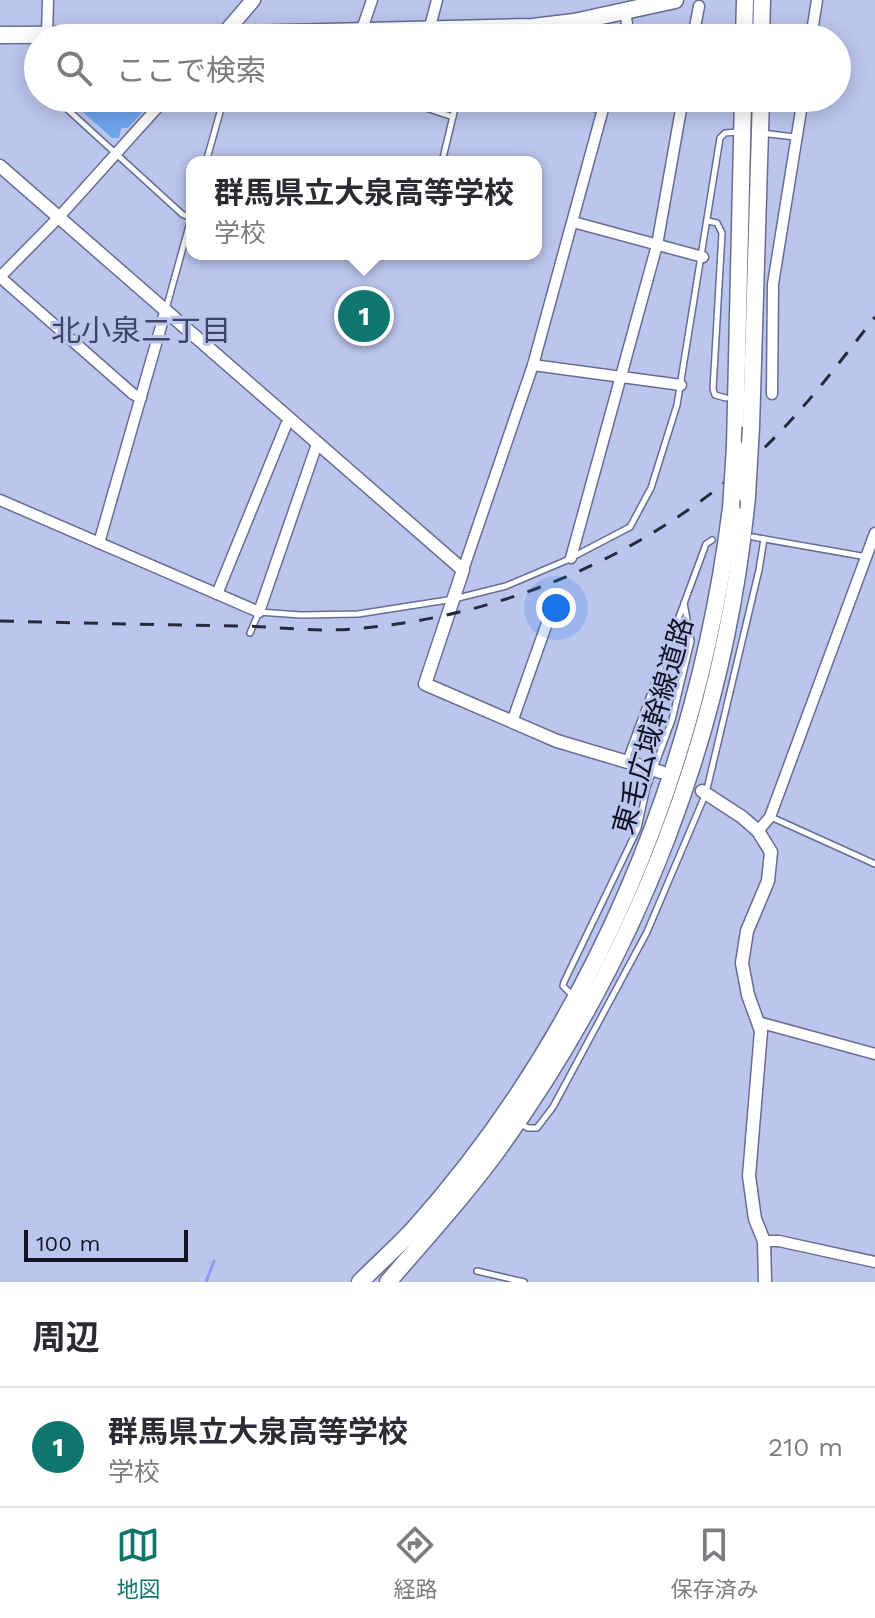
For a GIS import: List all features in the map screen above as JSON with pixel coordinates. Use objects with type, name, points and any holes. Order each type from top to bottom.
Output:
[{"type":"main road","points":[[238,24],[253,0]]},
{"type":"main road","points":[[562,24],[675,0]]},
{"type":"main road","points":[[744,24],[745,0]]},
{"type":"main road","points":[[761,24],[762,0]]},
{"type":"main road","points":[[0,35],[24,36]]},
{"type":"main road","name":"東毛広域幹線道路","points":[[388,1282],[460,1198],[517,1122],[591,1004],[657,866],[686,790],[710,706],[727,628],[747,496],[751,427],[752,133],[747,112]]},
{"type":"main road","name":"東毛広域幹線道路","points":[[360,1282],[410,1232],[486,1139],[526,1083],[577,997],[626,894],[665,796],[708,643],[731,508],[752,133],[757,112]]},
{"type":"street","points":[[47,24],[48,0]]},
{"type":"street","points":[[364,24],[372,0]]},
{"type":"street","points":[[431,24],[437,0]]},
{"type":"street","points":[[813,24],[817,0]]},
{"type":"street","points":[[696,24],[699,6]]},
{"type":"street","points":[[141,398],[0,277],[154,112]]},
{"type":"street","points":[[603,112],[533,365],[425,684],[557,741],[657,771]]},
{"type":"street","points":[[571,558],[657,245],[681,112]]},
{"type":"street","points":[[769,397],[773,284],[801,112]]},
{"type":"street","points":[[0,166],[463,570]]},
{"type":"street","points":[[573,222],[703,257]]},
{"type":"street","points":[[99,543],[166,309]]},
{"type":"street","points":[[533,365],[681,385]]},
{"type":"street","points":[[217,594],[286,425]]},
{"type":"street","points":[[0,500],[259,612],[317,444]]},
{"type":"street","points":[[758,831],[770,817],[872,558],[875,533]]},
{"type":"street","points":[[512,722],[553,606]]},
{"type":"street","points":[[704,792],[758,831],[771,852],[771,866],[747,931],[742,963],[748,995],[761,1031],[749,1176],[755,1219],[764,1241],[765,1282]]},
{"type":"street","points":[[758,1022],[875,1054]]},
{"type":"street","points":[[764,1241],[779,1241],[875,1262]]},
{"type":"lane","points":[[70,112],[186,215]]},
{"type":"lane","points":[[208,156],[220,112]]},
{"type":"lane","points":[[443,156],[453,114],[445,112]]},
{"type":"lane","points":[[250,633],[259,612],[358,614],[454,599],[506,586],[571,558],[632,524],[651,488],[664,453],[681,385],[720,138],[725,133],[798,137]]},
{"type":"lane","points":[[708,221],[717,223],[722,233],[713,389],[715,395],[726,398]]},
{"type":"lane","points":[[166,309],[186,237]]},
{"type":"lane","points":[[753,537],[872,558]]},
{"type":"lane","points":[[517,1122],[528,1128],[537,1128],[553,1107],[647,932],[704,792],[764,539]]},
{"type":"lane","points":[[626,761],[706,544],[712,540]]},
{"type":"lane","points":[[577,997],[563,986],[564,982],[638,828],[672,720],[691,641],[684,603]]},
{"type":"lane","points":[[770,817],[875,864]]},
{"type":"lane","points":[[477,1271],[524,1282]]},
{"type":"building","points":[[83,112],[142,112],[128,128],[121,128],[119,138],[112,138]]},
{"type":"waterway","points":[[206,1282],[214,1261]]},
{"type":"railway","points":[[0,621],[338,630],[408,622],[463,611],[518,595],[623,550],[672,521],[718,488],[792,419],[875,317]]},
{"type":"place","name":"群馬県立大泉高等学校","points":[[364,316]]},
{"type":"district","name":"北小泉二丁目","points":[[141,330]]}]
